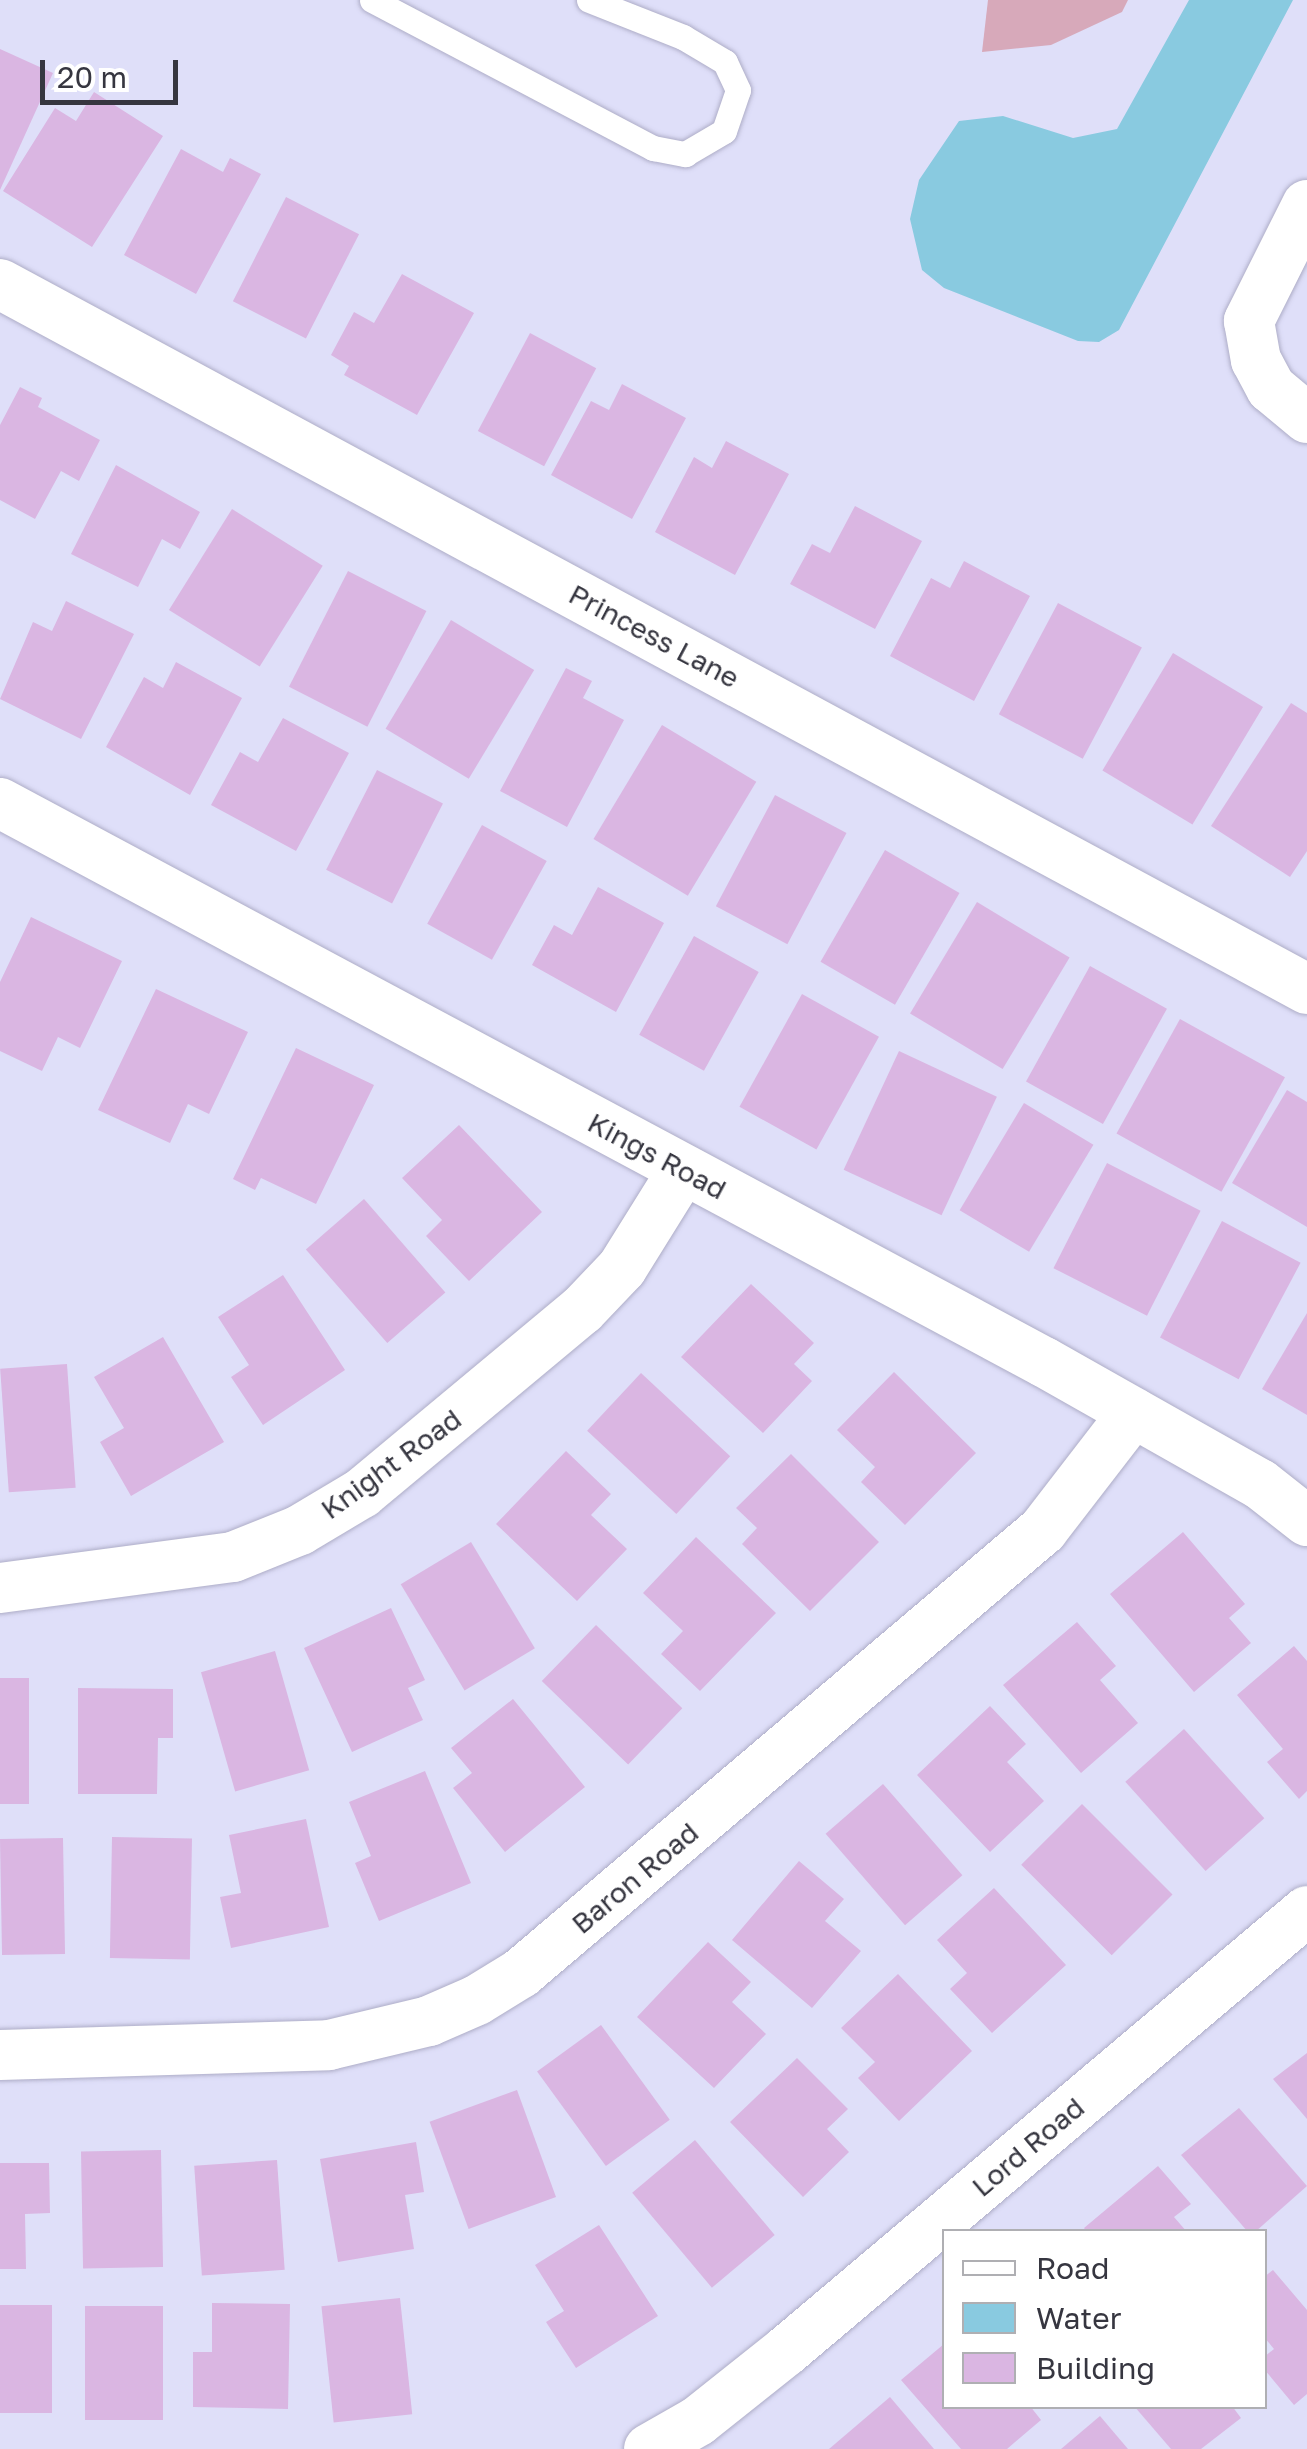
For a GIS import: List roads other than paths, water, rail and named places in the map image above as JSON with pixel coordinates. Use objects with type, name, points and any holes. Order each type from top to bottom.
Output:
[{"type":"street","points":[[1307,206],[1249,321],[1256,360],[1271,388],[1307,418]]},
{"type":"street","name":"Princess Lane","points":[[0,284],[1307,989]]},
{"type":"street","name":"Kings Road","points":[[0,803],[1133,1413],[1260,1484],[1307,1521]]},
{"type":"street","name":"Knight Road","points":[[0,1588],[233,1557],[362,1494],[582,1310],[622,1268],[683,1170]]},
{"type":"street","name":"Baron Road","points":[[0,2055],[328,2046],[429,2021],[477,2000],[522,1973],[1043,1530],[1133,1413]]},
{"type":"street","name":"Lord Road","points":[[649,2449],[698,2421],[786,2352],[1307,1911]]},
{"type":"lane","points":[[372,0],[653,148],[684,154],[724,131],[738,90],[725,62],[683,36],[589,0]]},
{"type":"water","points":[[1189,0],[1293,0],[1119,330],[1099,342],[1078,341],[944,288],[922,270],[910,219],[919,180],[959,121],[1003,116],[1073,138],[1117,129]]}]
